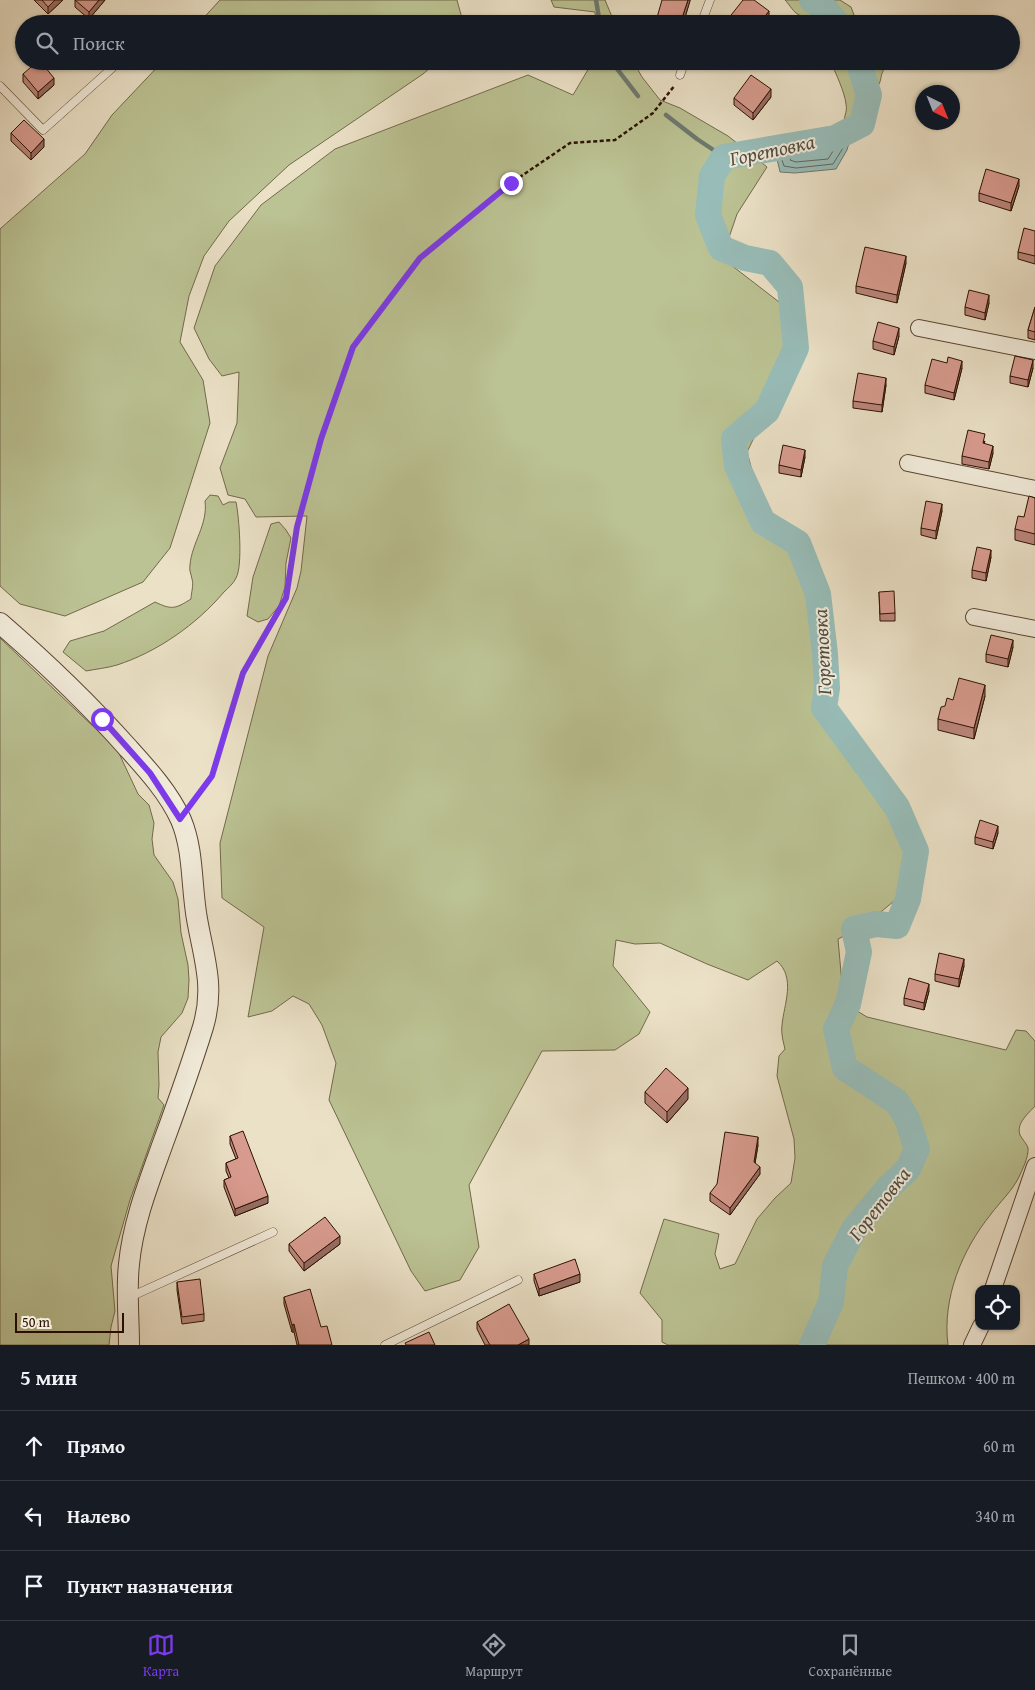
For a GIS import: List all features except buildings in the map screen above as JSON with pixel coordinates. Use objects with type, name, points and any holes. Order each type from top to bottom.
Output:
[{"type":"street","points":[[919,328],[1035,351]]},
{"type":"street","points":[[908,463],[1035,489]]},
{"type":"street","points":[[974,617],[1035,629]]},
{"type":"street","points":[[0,623],[54,671],[102,719],[150,773],[180,819],[190,848],[192,889],[209,975],[209,990],[204,1025],[149,1180],[137,1221],[129,1263],[129,1345]]},
{"type":"street","points":[[994,1285],[1034,1173]]},
{"type":"street","points":[[972,1345],[979,1330]]},
{"type":"lane","points":[[704,15],[710,0]]},
{"type":"lane","points":[[0,86],[43,130],[110,70]]},
{"type":"lane","points":[[680,75],[682,70]]},
{"type":"lane","points":[[128,1298],[273,1232]]},
{"type":"lane","points":[[385,1345],[518,1280]]},
{"type":"path","points":[[180,819],[212,776],[243,673],[286,598],[297,527],[318,448],[353,347],[420,258],[511,183],[570,143],[615,140],[653,114],[672,90],[680,75]]},
{"type":"green space","points":[[220,0],[457,0],[461,15],[206,15]]},
{"type":"green space","points":[[551,0],[605,0],[611,15],[595,15],[595,12],[554,7]]},
{"type":"green space","points":[[785,0],[840,0],[851,7],[854,15],[799,15]]},
{"type":"green space","points":[[154,70],[428,70],[289,165],[229,221],[204,256],[189,296],[180,342],[203,380],[210,423],[170,548],[143,582],[65,616],[20,604],[0,586],[0,229],[85,154],[112,115]]},
{"type":"green space","points":[[588,70],[638,70],[660,100],[680,108],[728,136],[767,167],[737,214],[722,258],[792,312],[791,346],[772,401],[747,452],[758,492],[804,572],[824,624],[834,662],[816,693],[878,802],[905,839],[910,872],[894,901],[864,926],[838,939],[842,984],[839,1000],[867,1017],[1006,1050],[1016,1030],[1026,1031],[1035,1041],[1035,1106],[1023,1119],[1019,1131],[1028,1148],[1026,1159],[1016,1182],[971,1243],[956,1275],[948,1310],[948,1345],[668,1345],[662,1342],[662,1320],[640,1293],[664,1219],[719,1234],[715,1254],[720,1269],[735,1264],[757,1219],[791,1183],[795,1158],[794,1139],[777,1076],[779,1056],[785,1049],[782,1028],[787,983],[783,968],[777,961],[748,980],[660,943],[635,944],[616,940],[613,966],[650,1012],[639,1034],[615,1050],[542,1051],[469,1185],[479,1247],[460,1280],[425,1291],[411,1271],[329,1100],[336,1063],[322,1025],[309,1004],[293,996],[272,1011],[248,1017],[264,927],[222,898],[220,843],[268,656],[297,588],[301,571],[307,516],[256,517],[245,499],[228,495],[220,468],[237,423],[239,372],[222,376],[209,359],[194,328],[215,266],[261,205],[335,149],[528,75],[573,95]]},
{"type":"green space","points":[[834,70],[884,70],[864,118],[853,130],[845,128],[846,107],[840,82]]},
{"type":"green space","points":[[210,495],[218,496],[223,505],[229,502],[236,502],[240,552],[238,572],[234,582],[201,616],[161,645],[117,665],[86,671],[63,652],[70,641],[104,631],[155,602],[173,607],[191,599],[193,584],[190,569],[191,557],[204,518],[205,501]]},
{"type":"green space","points":[[279,522],[291,538],[286,563],[285,587],[279,606],[268,619],[258,622],[247,616],[253,577],[271,524]]},
{"type":"green space","points":[[0,638],[117,749],[138,794],[149,805],[154,823],[152,839],[154,855],[173,882],[178,899],[181,933],[188,965],[188,998],[182,1013],[161,1037],[158,1052],[158,1098],[164,1105],[130,1200],[111,1266],[115,1311],[109,1345],[0,1345]]},
{"type":"water","points":[[823,130],[839,130],[849,143],[836,169],[795,173],[780,172],[777,159],[788,140]]},
{"type":"waterway","points":[[596,0],[598,15]]},
{"type":"waterway","name":"Горетовка","points":[[812,0],[830,15]]},
{"type":"waterway","points":[[618,70],[638,96]]},
{"type":"waterway","name":"Горетовка","points":[[812,1345],[831,1302],[835,1266],[854,1229],[887,1189],[908,1169],[917,1149],[907,1119],[897,1102],[845,1068],[836,1029],[848,1004],[859,952],[854,929],[876,924],[897,926],[908,899],[916,851],[897,807],[824,708],[827,688],[818,594],[798,543],[763,522],[737,466],[734,439],[767,411],[796,348],[790,287],[770,263],[745,258],[721,248],[708,215],[712,176],[724,157],[835,138],[862,124],[869,95],[861,70]]},
{"type":"waterway","points":[[666,115],[724,157]]},
{"type":"route","points":[[102,719],[150,773],[180,819],[212,776],[243,673],[286,598],[297,527],[321,439],[353,347],[420,258],[465,223],[511,183]]}]
